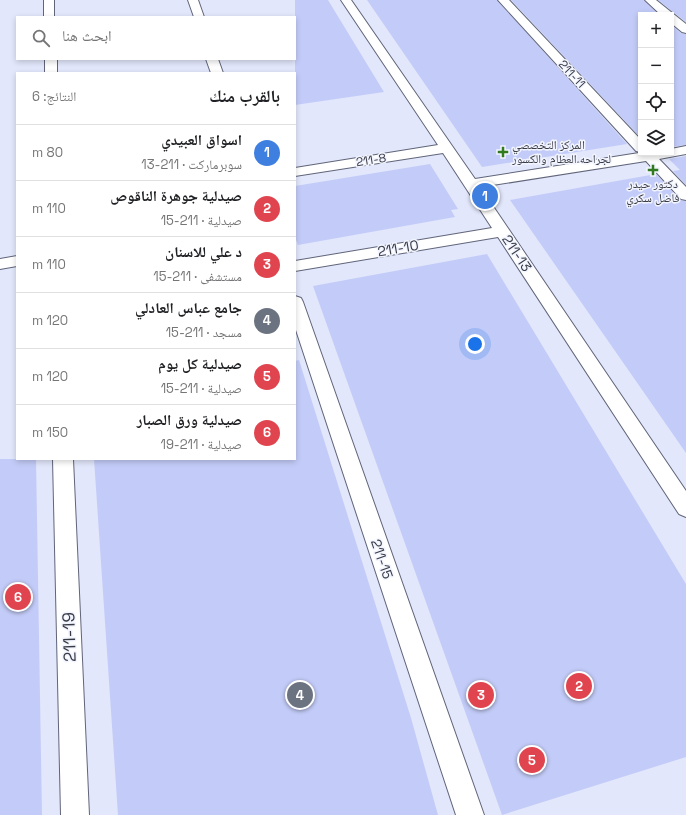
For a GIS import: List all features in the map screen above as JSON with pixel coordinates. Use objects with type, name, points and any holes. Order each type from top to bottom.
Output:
[{"type":"street","points":[[49,0],[49,16]]},
{"type":"street","points":[[193,0],[199,16]]},
{"type":"street","name":"211-13","points":[[346,0],[447,148],[686,508]]},
{"type":"street","name":"211-11","points":[[503,0],[638,145]]},
{"type":"street","points":[[650,0],[664,12]]},
{"type":"street","points":[[674,20],[686,30]]},
{"type":"street","points":[[51,60],[51,72]]},
{"type":"street","points":[[212,60],[216,72]]},
{"type":"street","name":"211-8","points":[[296,172],[447,148]]},
{"type":"street","points":[[674,152],[686,150]]},
{"type":"street","points":[[471,184],[638,153]]},
{"type":"street","name":"211-11","points":[[649,156],[686,196]]},
{"type":"street","name":"211-10","points":[[296,266],[502,231]]},
{"type":"street","points":[[0,264],[16,261]]},
{"type":"street","name":"211-15","points":[[296,305],[470,815]]},
{"type":"street","name":"211-19","points":[[64,460],[75,815]]},
{"type":"building","points":[[295,0],[328,0],[384,92],[296,105]]},
{"type":"building","points":[[367,0],[497,0],[627,144],[482,167]]},
{"type":"building","points":[[511,0],[644,0],[656,12],[638,12],[638,135]]},
{"type":"building","points":[[658,0],[686,0],[686,22]]},
{"type":"building","points":[[674,27],[681,33],[686,34],[686,145],[674,147]]},
{"type":"building","points":[[686,156],[686,185],[673,171],[680,170],[669,159]]},
{"type":"building","points":[[430,164],[458,209],[451,210],[455,217],[298,245],[296,240],[296,186]]},
{"type":"building","points":[[656,174],[680,200],[686,201],[686,453],[510,200]]},
{"type":"building","points":[[487,254],[686,584],[686,757],[502,815],[313,286]]},
{"type":"building","points":[[299,360],[411,718],[438,815],[118,815],[94,460],[296,460],[296,361]]},
{"type":"building","points":[[0,459],[36,460],[42,815],[0,815]]},
{"type":"place","name":"المركز التخصصي لجراحه العظام والكسور","points":[[503,152]]},
{"type":"place","name":"دكتور حيدر فاضل سكري","points":[[653,170]]},
{"type":"place","name":"اسواق العبيدي","points":[[485,196]]},
{"type":"place","name":"صيدلية ورق الصبار","points":[[18,597]]},
{"type":"place","name":"صيدلية جوهرة الناقوص","points":[[579,686]]},
{"type":"place","name":"جامع عباس العادلي","points":[[300,695]]},
{"type":"place","name":"د علي للاسنان","points":[[481,695]]},
{"type":"place","name":"صيدلية كل يوم","points":[[532,760]]}]
